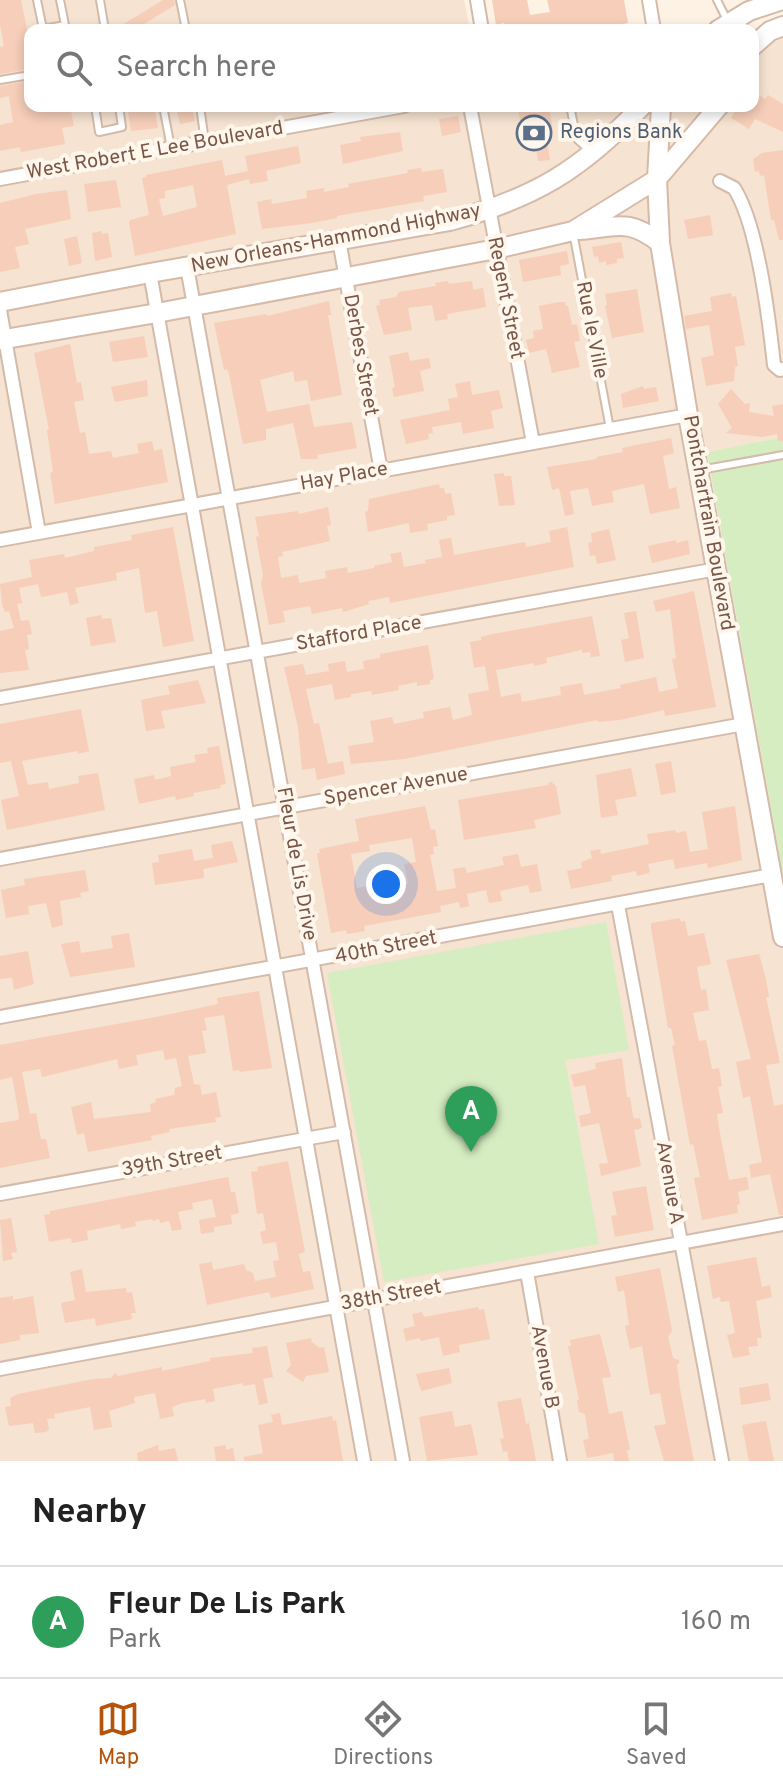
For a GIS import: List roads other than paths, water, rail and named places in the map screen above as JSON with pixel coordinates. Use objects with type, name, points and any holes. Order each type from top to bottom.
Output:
[{"type":"main road","points":[[727,24],[754,6],[782,0]]},
{"type":"main road","points":[[759,41],[770,31],[783,26]]},
{"type":"main road","name":"New Orleans-Hammond Highway","points":[[0,302],[450,221],[489,210],[562,177],[593,153],[636,112]]},
{"type":"main road","name":"Pontchartrain Boulevard","points":[[661,112],[657,179],[660,243],[688,415],[783,937]]},
{"type":"main road","name":"New Orleans-Hammond Highway","points":[[2,339],[195,306],[496,249],[573,231],[657,179],[715,112]]},
{"type":"main road","points":[[573,231],[633,226],[643,229],[660,243]]},
{"type":"street","points":[[477,0],[481,24]]},
{"type":"street","points":[[649,0],[653,24]]},
{"type":"street","name":"West Robert E Lee Boulevard","points":[[0,179],[371,112]]},
{"type":"street","name":"Regent Street","points":[[471,112],[533,443]]},
{"type":"street","points":[[720,181],[734,188],[742,200],[762,285],[774,365],[783,369]]},
{"type":"street","name":"Derbes Street","points":[[339,240],[381,471]]},
{"type":"street","name":"Fleur de Lis Drive","points":[[187,267],[403,1461]]},
{"type":"street","name":"Fleur de Lis Drive","points":[[150,273],[364,1461]]},
{"type":"street","points":[[0,310],[2,339],[39,533]]},
{"type":"street","name":"Hay Place","points":[[0,540],[688,415]]},
{"type":"street","name":"Stafford Place","points":[[0,698],[717,569]]},
{"type":"street","name":"Spencer Avenue","points":[[0,859],[744,724]]},
{"type":"street","name":"40th Street","points":[[0,1017],[313,962],[772,875]]},
{"type":"street","name":"Avenue A","points":[[618,905],[722,1461]]},
{"type":"street","name":"39th Street","points":[[0,1194],[344,1132]]},
{"type":"street","name":"38th Street","points":[[0,1369],[783,1224]]},
{"type":"street","name":"Avenue B","points":[[527,1272],[560,1461]]},
{"type":"lane","points":[[37,0],[42,24]]},
{"type":"lane","points":[[60,0],[65,24]]},
{"type":"lane","points":[[100,0],[104,24]]},
{"type":"lane","points":[[180,0],[185,24]]},
{"type":"lane","points":[[717,0],[723,24]]},
{"type":"lane","points":[[0,80],[24,76]]},
{"type":"lane","points":[[96,112],[99,132],[122,127],[120,112]]},
{"type":"lane","points":[[164,112],[171,148]]},
{"type":"lane","points":[[201,112],[205,142]]},
{"type":"lane","points":[[571,112],[577,139],[593,153]]},
{"type":"lane","name":"Rue le Ville","points":[[573,231],[610,429]]},
{"type":"lane","points":[[699,470],[783,455]]},
{"type":"place","name":"Regions Bank","points":[[534,133]]},
{"type":"place","name":"Fleur De Lis Park","points":[[471,1152]]}]
